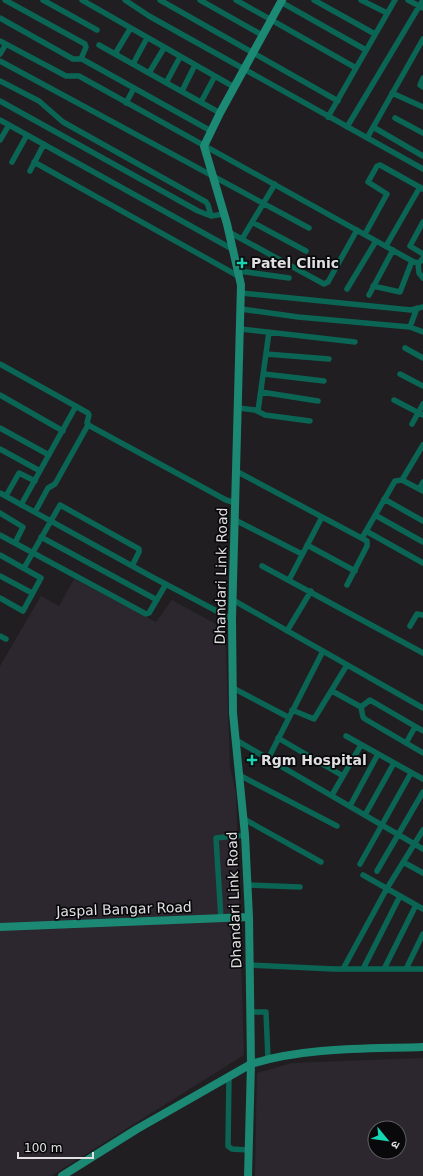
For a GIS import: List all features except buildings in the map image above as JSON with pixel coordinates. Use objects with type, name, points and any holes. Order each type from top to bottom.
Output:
[{"type":"street","points":[[5,0],[85,44],[86,47],[80,58]]},
{"type":"street","points":[[43,0],[96,30]]},
{"type":"street","points":[[82,0],[130,29],[234,87]]},
{"type":"street","points":[[160,0],[338,101]]},
{"type":"street","points":[[200,0],[262,35]]},
{"type":"street","points":[[236,0],[356,68]]},
{"type":"street","points":[[314,0],[375,34]]},
{"type":"street","points":[[362,0],[387,13]]},
{"type":"street","points":[[328,117],[394,0]]},
{"type":"street","points":[[408,0],[421,7]]},
{"type":"street","points":[[347,127],[421,7],[423,0]]},
{"type":"street","points":[[128,1],[149,16],[421,168],[423,157],[373,127]]},
{"type":"street","points":[[204,146],[244,68],[282,1],[366,50]]},
{"type":"street","points":[[0,18],[73,59],[80,58],[211,131]]},
{"type":"street","points":[[115,54],[130,29]]},
{"type":"street","points":[[133,64],[147,38]]},
{"type":"street","points":[[367,138],[423,39]]},
{"type":"street","points":[[0,41],[66,76],[79,76],[418,263]]},
{"type":"street","points":[[0,54],[6,44]]},
{"type":"street","points":[[99,45],[220,113]]},
{"type":"street","points":[[149,74],[164,48]]},
{"type":"street","points":[[166,83],[180,57]]},
{"type":"street","points":[[0,61],[58,90],[309,228]]},
{"type":"street","points":[[182,92],[195,66]]},
{"type":"street","points":[[201,102],[215,76]]},
{"type":"street","points":[[423,78],[420,85],[423,87]]},
{"type":"street","points":[[0,81],[45,105],[52,114],[63,122],[206,202],[211,216]]},
{"type":"street","points":[[126,102],[134,88]]},
{"type":"street","points":[[392,93],[423,107]]},
{"type":"street","points":[[0,101],[192,207],[211,216],[224,214]]},
{"type":"street","points":[[395,118],[423,133]]},
{"type":"street","points":[[0,120],[234,250]]},
{"type":"street","points":[[0,140],[9,125]]},
{"type":"street","points":[[12,162],[26,135]]},
{"type":"street","points":[[30,170],[44,144]]},
{"type":"street","name":"Dhandari Link Road","points":[[204,146],[234,250],[241,293],[232,619],[233,688],[236,740],[244,819],[249,917],[251,1064],[248,1176]]},
{"type":"street","points":[[34,162],[239,274],[288,278]]},
{"type":"street","points":[[365,234],[387,197],[386,192],[368,182],[377,166],[380,165],[422,188],[386,246]]},
{"type":"street","points":[[242,239],[275,184]]},
{"type":"street","points":[[252,222],[306,250]]},
{"type":"street","points":[[423,222],[410,246],[423,254]]},
{"type":"street","points":[[229,232],[324,284],[328,282],[357,230]]},
{"type":"street","points":[[347,289],[376,240]]},
{"type":"street","points":[[369,295],[393,250]]},
{"type":"street","points":[[418,263],[423,258]]},
{"type":"street","points":[[373,286],[400,292],[412,261]]},
{"type":"street","points":[[418,263],[419,273],[423,278]]},
{"type":"street","points":[[241,293],[411,310],[420,308]]},
{"type":"street","points":[[410,327],[420,308]]},
{"type":"street","points":[[241,309],[298,317],[410,327],[423,332]]},
{"type":"street","points":[[240,328],[355,342]]},
{"type":"street","points":[[258,412],[269,332]]},
{"type":"street","points":[[405,348],[423,358]]},
{"type":"street","points":[[266,354],[328,359]]},
{"type":"street","points":[[0,364],[89,414],[88,425],[55,484],[49,487],[35,512]]},
{"type":"street","points":[[264,374],[324,381]]},
{"type":"street","points":[[400,374],[423,386]]},
{"type":"street","points":[[261,392],[318,401]]},
{"type":"street","points":[[0,395],[63,431]]},
{"type":"street","points":[[394,400],[421,414]]},
{"type":"street","points":[[412,424],[421,414],[423,404]]},
{"type":"street","points":[[21,505],[76,406]]},
{"type":"street","points":[[238,408],[265,415],[310,421]]},
{"type":"street","points":[[88,425],[226,500],[236,503]]},
{"type":"street","points":[[0,428],[49,455]]},
{"type":"street","points":[[402,480],[423,445]]},
{"type":"street","points":[[0,450],[40,472]]},
{"type":"street","points":[[236,471],[362,538],[368,543],[347,586]]},
{"type":"street","points":[[35,481],[19,473],[3,494],[132,566],[232,619]]},
{"type":"street","points":[[362,538],[392,483],[397,480],[402,480],[421,490],[423,482]]},
{"type":"street","points":[[384,499],[423,521]]},
{"type":"street","points":[[24,568],[60,505],[138,549],[139,552],[132,566]]},
{"type":"street","points":[[0,513],[23,527],[15,543]]},
{"type":"street","points":[[375,515],[423,542]]},
{"type":"street","points":[[289,580],[322,517]]},
{"type":"street","points":[[235,520],[302,554]]},
{"type":"street","points":[[366,531],[423,564]]},
{"type":"street","points":[[0,535],[146,614],[149,613],[166,584]]},
{"type":"street","points":[[41,537],[157,600]]},
{"type":"street","points":[[307,545],[355,571]]},
{"type":"street","points":[[0,555],[41,578],[23,611],[0,598]]},
{"type":"street","points":[[262,566],[423,653]]},
{"type":"street","points":[[0,576],[32,593]]},
{"type":"street","points":[[288,631],[311,592]]},
{"type":"street","points":[[233,600],[423,708]]},
{"type":"street","points":[[410,626],[417,614],[423,615]]},
{"type":"street","points":[[268,759],[288,717],[323,651]]},
{"type":"street","points":[[292,710],[314,718],[347,665]]},
{"type":"street","points":[[233,688],[288,717]]},
{"type":"street","points":[[332,691],[361,707],[363,717],[365,719],[423,752]]},
{"type":"street","points":[[361,707],[370,700],[423,732]]},
{"type":"street","points":[[406,743],[415,727]]},
{"type":"street","points":[[346,736],[423,780]]},
{"type":"street","points":[[278,738],[343,776]]},
{"type":"street","points":[[236,740],[423,849]]},
{"type":"street","points":[[332,795],[361,744]]},
{"type":"street","points":[[350,806],[378,754]]},
{"type":"street","points":[[365,815],[394,763]]},
{"type":"street","points":[[360,864],[411,773]]},
{"type":"street","points":[[239,775],[337,826]]},
{"type":"street","points":[[377,871],[423,792]]},
{"type":"street","points":[[244,819],[321,862]]},
{"type":"street","points":[[343,970],[387,888],[423,830]]},
{"type":"street","points":[[221,919],[216,838],[245,836]]},
{"type":"street","points":[[403,862],[423,873]]},
{"type":"street","points":[[363,875],[423,909]]},
{"type":"street","points":[[247,885],[300,887]]},
{"type":"street","points":[[363,970],[400,896]]},
{"type":"street","points":[[384,970],[416,905]]},
{"type":"street","name":"Jaspal Bangar Road","points":[[0,927],[249,917]]},
{"type":"street","points":[[406,970],[423,934]]},
{"type":"street","points":[[250,965],[343,970],[423,970]]},
{"type":"street","points":[[250,1012],[266,1012],[268,1059]]},
{"type":"street","points":[[62,1176],[137,1129],[251,1064],[268,1059],[339,1050],[423,1047]]},
{"type":"street","points":[[229,1077],[228,1146],[232,1149],[248,1150]]},
{"type":"shaded area","points":[[74,579],[156,622],[172,600],[225,629],[230,767],[236,793],[244,1055],[51,1176],[0,1176],[0,666],[41,596],[59,606]]},
{"type":"shaded area","points":[[423,1058],[423,1176],[255,1176],[257,1073],[292,1063]]},
{"type":"place","name":"Patel Clinic","points":[[242,263]]},
{"type":"place","name":"Rgm Hospital","points":[[252,760]]}]
